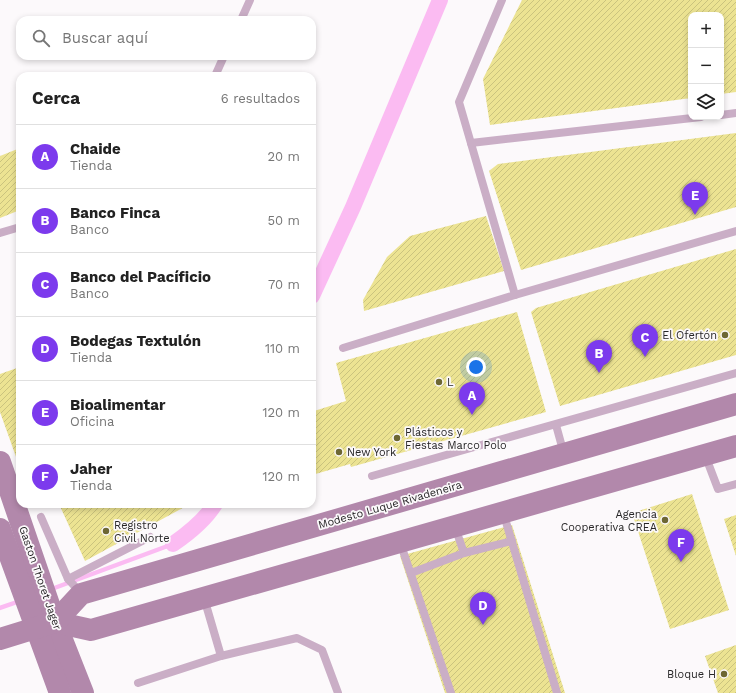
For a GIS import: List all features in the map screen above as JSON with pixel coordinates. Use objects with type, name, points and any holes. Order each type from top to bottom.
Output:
[{"type":"street","name":"Modesto Luque Rivadeneira","points":[[74,587],[564,454],[736,404]]},
{"type":"street","points":[[0,639],[46,625],[91,630],[736,446]]},
{"type":"street","name":"Gaston Thoret Jager","points":[[0,462],[46,625],[60,693]]},
{"type":"street","name":"Gaston Thoret Jager","points":[[0,529],[46,625],[82,693]]},
{"type":"street","points":[[46,625],[74,587]]},
{"type":"lane","points":[[243,16],[250,0]]},
{"type":"lane","points":[[502,0],[459,102],[515,295]]},
{"type":"lane","points":[[217,72],[222,60]]},
{"type":"lane","points":[[724,115],[736,113]]},
{"type":"lane","points":[[471,143],[688,118]]},
{"type":"lane","points":[[0,233],[16,228]]},
{"type":"lane","points":[[343,348],[515,295],[736,231]]},
{"type":"lane","points":[[372,476],[736,373]]},
{"type":"lane","points":[[556,425],[564,454]]},
{"type":"lane","points":[[705,454],[718,489],[736,484]]},
{"type":"lane","points":[[501,513],[506,522],[512,541],[557,693]]},
{"type":"lane","points":[[41,517],[74,587],[150,537]]},
{"type":"lane","points":[[455,526],[464,553]]},
{"type":"lane","points":[[411,573],[464,553],[512,541]]},
{"type":"lane","points":[[400,542],[451,693]]},
{"type":"lane","points":[[204,597],[221,656]]},
{"type":"lane","points":[[138,683],[221,656],[297,638],[322,650],[338,693]]},
{"type":"building","points":[[522,0],[736,0],[736,92],[724,94],[724,12],[688,12],[688,98],[490,125],[483,79]]},
{"type":"building","points":[[736,133],[736,207],[521,270],[489,171],[498,164]]},
{"type":"building","points":[[16,150],[16,212],[0,218],[0,156]]},
{"type":"building","points":[[486,216],[504,271],[364,311],[363,300],[387,257],[410,236]]},
{"type":"building","points":[[736,249],[736,355],[560,406],[531,312],[536,308]]},
{"type":"building","name":"L","points":[[517,312],[546,412],[351,467],[350,464],[316,474],[316,410],[346,401],[336,363]]},
{"type":"building","points":[[16,368],[16,457],[0,412],[0,374]]},
{"type":"building","points":[[692,494],[729,610],[670,629],[632,513]]},
{"type":"building","name":"Registro Civil Norte","points":[[61,508],[183,508],[85,561]]},
{"type":"building","points":[[736,515],[736,556],[724,519]]},
{"type":"building","points":[[512,525],[565,693],[445,693],[400,556]]},
{"type":"building","name":"Bloque H","points":[[736,645],[736,693],[718,693],[705,656]]},
{"type":"waterway","points":[[316,287],[353,207],[440,0]]},
{"type":"waterway","points":[[173,544],[196,526],[212,508]]},
{"type":"waterway","points":[[49,590],[173,544]]},
{"type":"waterway","points":[[0,608],[20,601]]},
{"type":"place","name":"Bioalimentar","points":[[695,215]]},
{"type":"place","name":"El Ofertón","points":[[725,335]]},
{"type":"place","name":"Banco del Pacíficio","points":[[645,357]]},
{"type":"place","name":"Banco Finca","points":[[599,373]]},
{"type":"place","name":"L","points":[[439,382]]},
{"type":"place","name":"Chaide","points":[[472,415]]},
{"type":"place","name":"Plásticos y Fiestas Marco Polo","points":[[397,438]]},
{"type":"place","name":"New York","points":[[339,452]]},
{"type":"place","name":"Agencia Cooperativa CREA","points":[[665,520]]},
{"type":"place","name":"Registro Civil Norte","points":[[106,531]]},
{"type":"place","name":"Jaher","points":[[681,562]]},
{"type":"place","name":"Bodegas Textulón","points":[[483,625]]},
{"type":"place","name":"Bloque H","points":[[724,674]]}]
